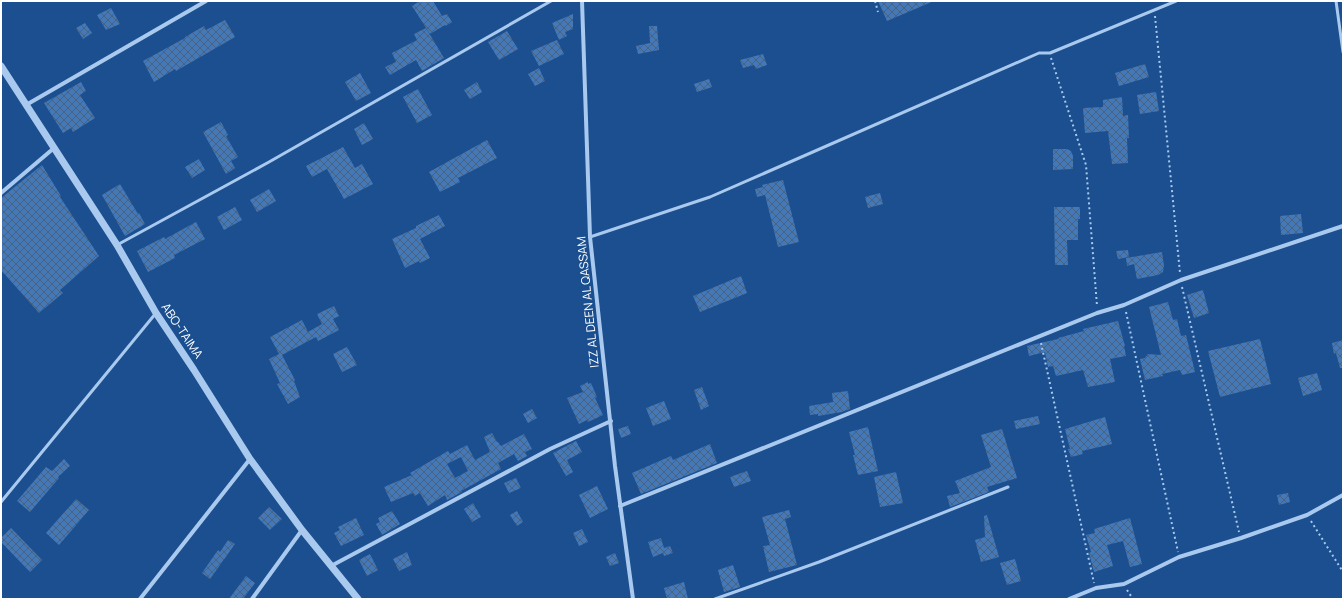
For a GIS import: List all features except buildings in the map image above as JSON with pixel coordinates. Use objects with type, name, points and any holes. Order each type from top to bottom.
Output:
[{"type":"street","points":[[26,105],[206,1]]},
{"type":"street","name":"IZZ AL DEEN AL QASSAM","points":[[582,1],[590,237],[620,506],[633,599]]},
{"type":"street","name":"ABO-TAIMA","points":[[1,66],[117,245],[156,313],[250,459],[302,530],[358,599]]},
{"type":"street","points":[[1,193],[54,148]]},
{"type":"street","points":[[620,506],[1040,336],[1098,313],[1124,305],[1181,280],[1343,226]]},
{"type":"street","points":[[331,566],[550,449],[611,422]]},
{"type":"street","points":[[140,599],[250,459]]},
{"type":"street","points":[[1069,599],[1096,588],[1124,584],[1179,557],[1307,515],[1343,495]]},
{"type":"street","points":[[252,599],[302,530]]},
{"type":"lane","points":[[117,245],[269,162],[551,1]]},
{"type":"lane","points":[[590,237],[710,197],[1039,53],[1050,53],[1176,1]]},
{"type":"lane","points":[[1336,1],[1343,52]]},
{"type":"lane","points":[[1,502],[156,313]]},
{"type":"lane","points":[[715,599],[819,562],[1008,487]]},
{"type":"path","points":[[875,1],[878,12]]},
{"type":"path","points":[[1050,53],[1086,166],[1098,313]]},
{"type":"path","points":[[1124,305],[1179,557]]},
{"type":"path","points":[[1040,336],[1096,588]]},
{"type":"path","points":[[1307,515],[1343,572]]},
{"type":"path","points":[[1124,584],[1133,599]]}]
